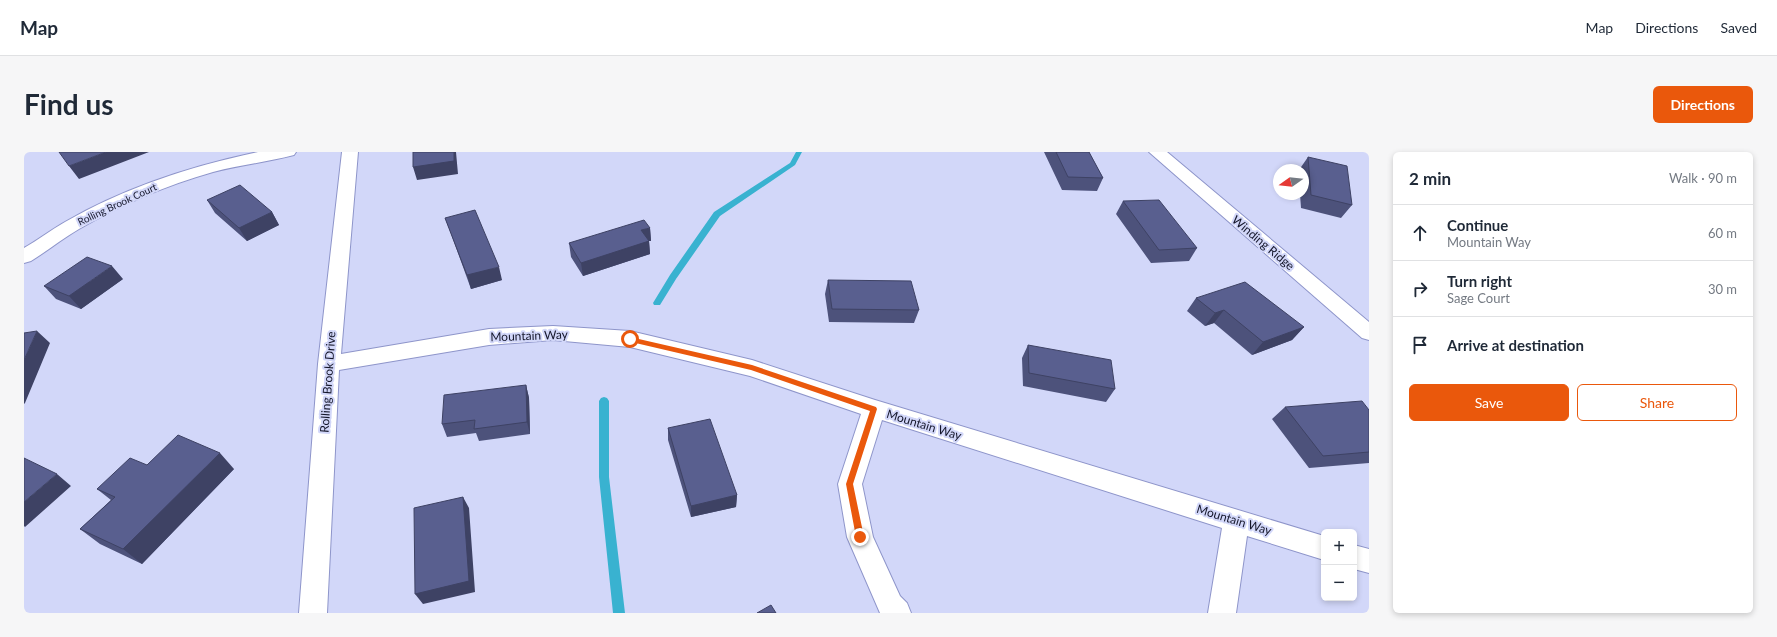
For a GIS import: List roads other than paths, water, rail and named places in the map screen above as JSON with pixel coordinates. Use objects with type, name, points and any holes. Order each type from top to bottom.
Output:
[{"type":"street","name":"Rolling Brook Court","points":[[24,257],[76,223],[142,191],[187,175],[288,152]]},
{"type":"street","name":"Rolling Brook Drive","points":[[313,613],[329,364],[350,152]]},
{"type":"street","name":"Winding Ridge","points":[[1157,152],[1369,333]]},
{"type":"street","name":"Mountain Way","points":[[329,364],[489,337],[561,333],[630,339],[752,368],[874,409],[1321,547]]},
{"type":"street","points":[[874,409],[850,484],[860,537],[890,605],[897,613]]},
{"type":"street","points":[[1222,613],[1236,521]]},
{"type":"street","points":[[1357,558],[1369,561]]},
{"type":"waterway","points":[[657,303],[673,277],[717,214],[793,164],[799,152]]},
{"type":"waterway","points":[[604,401],[604,477],[619,613]]}]
